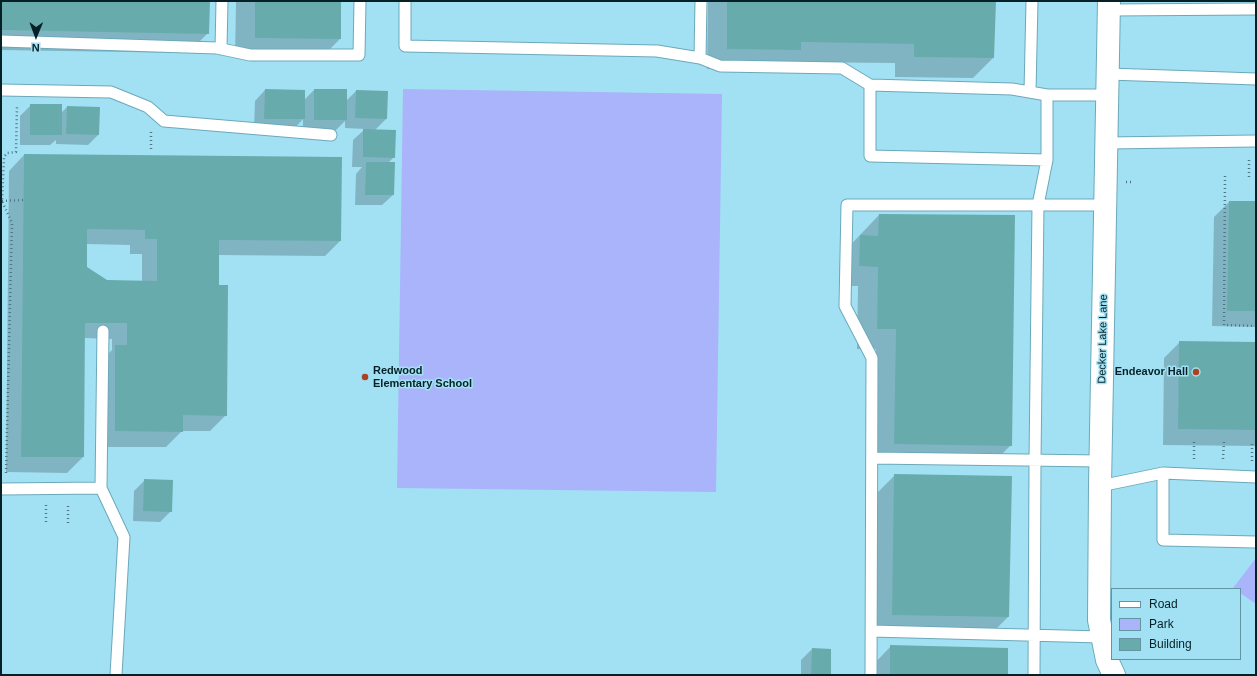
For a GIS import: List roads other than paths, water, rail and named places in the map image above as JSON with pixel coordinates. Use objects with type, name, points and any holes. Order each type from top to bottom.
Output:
[{"type":"street","name":"Decker Lake Lane","points":[[1109,5],[1100,486],[1100,620],[1107,660],[1114,675]]},
{"type":"lane","points":[[221,49],[222,1]]},
{"type":"lane","points":[[1,41],[221,49],[250,56],[359,55],[360,1]]},
{"type":"lane","points":[[406,1],[405,46],[657,51],[700,58],[720,66],[842,68],[870,85],[1012,89],[1047,95],[1108,85],[1256,78]]},
{"type":"lane","points":[[700,58],[701,1]]},
{"type":"lane","points":[[1030,92],[1032,1]]},
{"type":"lane","points":[[1109,5],[1256,9]]},
{"type":"lane","points":[[870,85],[870,156],[1047,160]]},
{"type":"lane","points":[[1,90],[111,92],[148,107],[164,121],[331,135]]},
{"type":"lane","points":[[1034,675],[1038,205],[1047,160],[1047,95]]},
{"type":"lane","points":[[1107,143],[1256,141]]},
{"type":"lane","points":[[871,675],[872,358],[845,306],[847,205],[1105,206]]},
{"type":"lane","points":[[103,331],[101,488],[124,537],[116,675]]},
{"type":"lane","points":[[872,458],[1101,461]]},
{"type":"lane","points":[[1100,486],[1163,473],[1256,476]]},
{"type":"lane","points":[[1163,473],[1163,540],[1256,542]]},
{"type":"lane","points":[[1,489],[101,488]]},
{"type":"lane","points":[[871,631],[1034,636],[1102,636]]},
{"type":"place","name":"Endeavor Hall","points":[[1196,372]]},
{"type":"place","name":"Redwood Elementary School","points":[[365,377]]}]
